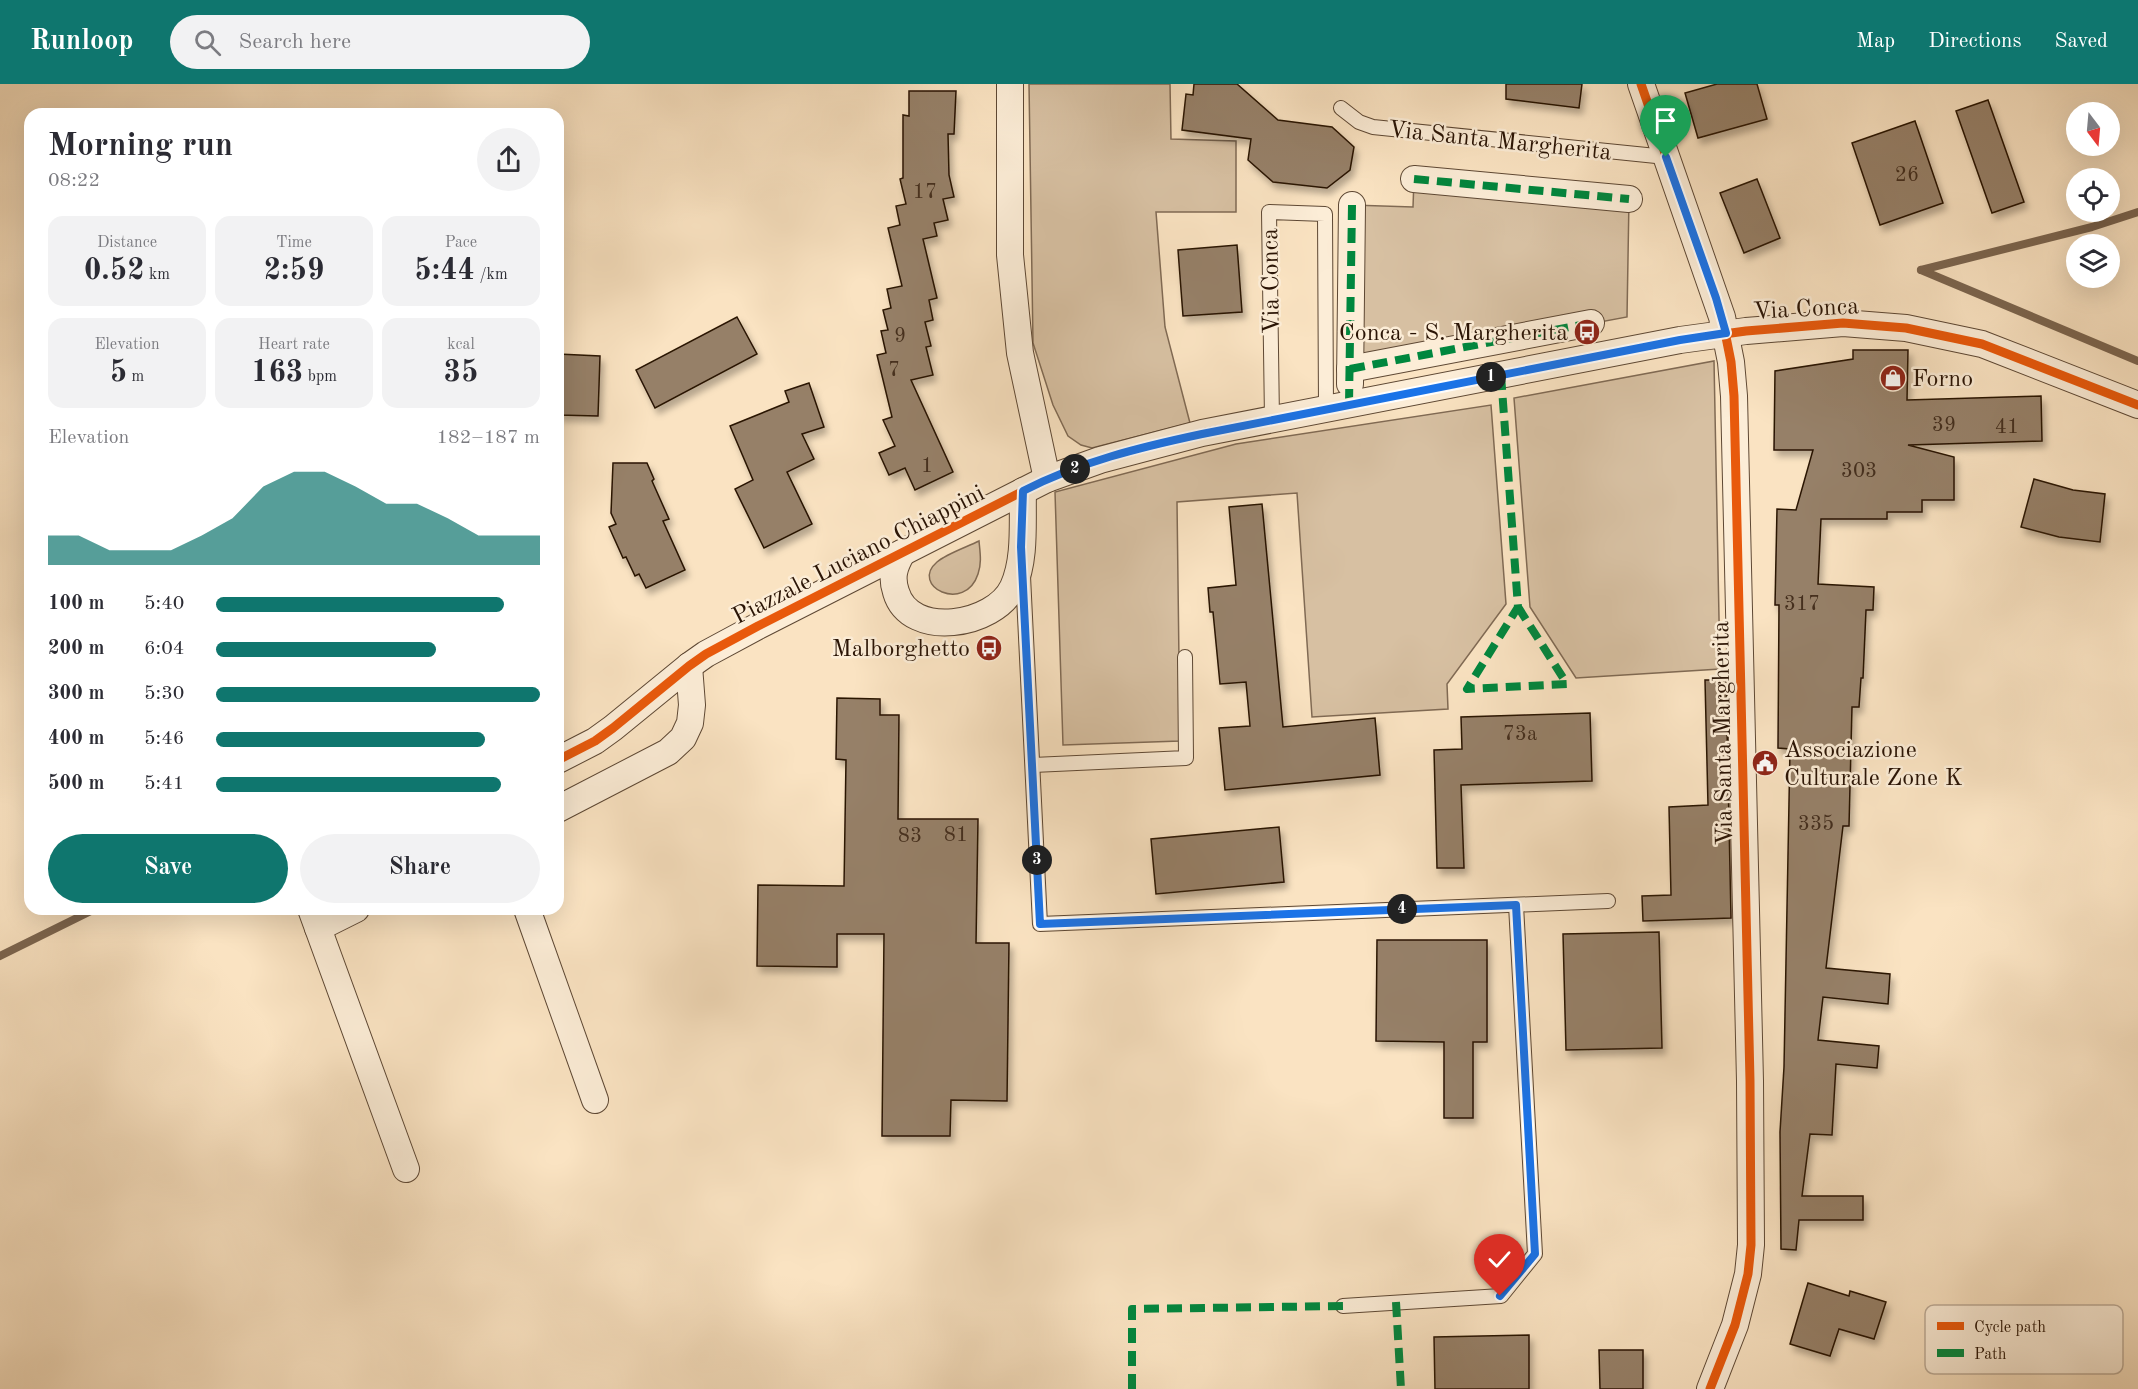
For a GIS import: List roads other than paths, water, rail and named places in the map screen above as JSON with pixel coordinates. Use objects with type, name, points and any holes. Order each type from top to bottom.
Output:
[{"type":"street","points":[[1010,84],[1010,255],[1020,353],[1047,478]]},
{"type":"street","name":"Via Santa Margherita","points":[[1641,84],[1719,308],[1726,333],[1734,396],[1751,1245],[1748,1274],[1735,1325],[1710,1389]]},
{"type":"street","points":[[1414,179],[1629,199]]},
{"type":"street","points":[[1337,406],[1350,369],[1352,205]]},
{"type":"street","points":[[1350,369],[1591,323]]},
{"type":"street","name":"Via Conca","points":[[1047,478],[1150,445],[1337,406],[1680,340],[1726,333],[1843,323],[1871,324],[1933,333],[1982,344],[2138,405]]},
{"type":"street","name":"Piazzale Luciano Chiappini","points":[[564,757],[595,741],[613,728],[689,666],[758,626],[1047,478]]},
{"type":"street","name":"Piazzale Luciano Chiappini","points":[[902,553],[896,564],[892,580],[898,599],[909,613],[928,621],[948,623],[986,613],[1003,603],[1013,588],[1018,572],[1023,491]]},
{"type":"street","points":[[564,805],[668,752],[683,738],[690,723],[692,705],[689,666]]},
{"type":"street","points":[[529,915],[595,1100]]},
{"type":"street","points":[[314,918],[406,1169]]},
{"type":"lane","name":"Via Santa Margherita","points":[[1341,108],[1359,122],[1373,127],[1666,157]]},
{"type":"lane","name":"Via Conca","points":[[1272,419],[1269,212],[1325,214],[1337,406]]},
{"type":"lane","points":[[1021,547],[1040,924],[1608,901]]},
{"type":"lane","points":[[1033,765],[1186,758],[1185,657]]},
{"type":"lane","points":[[1343,1305],[1500,1296],[1535,1254],[1516,905]]},
{"type":"waterway","points":[[1921,270],[2092,227],[2138,212]]},
{"type":"waterway","points":[[1921,270],[2138,361]]},
{"type":"waterway","points":[[0,956],[83,915]]},
{"type":"place","name":"Conca - S. Margherita","points":[[1587,332]]},
{"type":"place","name":"Forno","points":[[1893,378]]},
{"type":"place","name":"Malborghetto","points":[[989,648]]},
{"type":"place","name":"Associazione Culturale Zone K","points":[[1765,763]]}]
